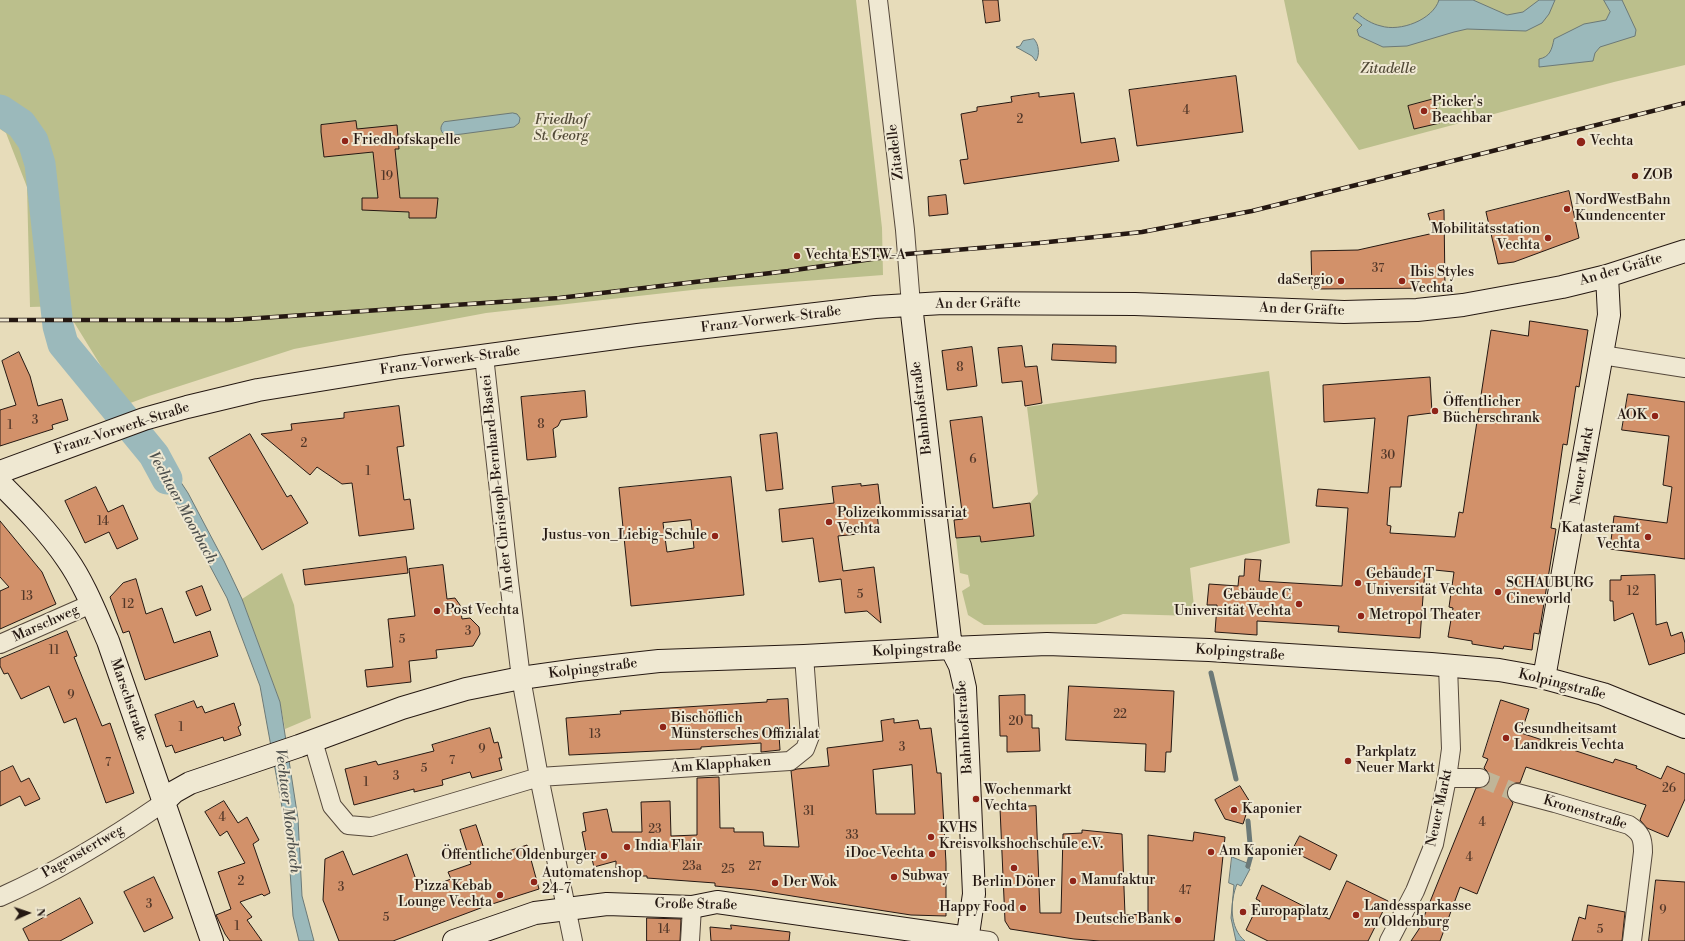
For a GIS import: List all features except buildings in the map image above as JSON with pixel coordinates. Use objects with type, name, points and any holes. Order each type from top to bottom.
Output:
[{"type":"street","name":"Zitadelle","points":[[878,0],[905,230],[911,305]]},
{"type":"street","name":"An der Gräfte","points":[[911,305],[975,303],[1128,304],[1344,312],[1417,310],[1463,305],[1517,296],[1607,276],[1685,251]]},
{"type":"street","name":"Neuer Markt","points":[[1544,678],[1609,315],[1607,276]]},
{"type":"street","name":"Franz-Vorwerk-Straße","points":[[0,472],[144,419],[236,395],[310,381],[400,367],[638,336],[839,311],[911,305]]},
{"type":"street","name":"Bahnhofstraße","points":[[911,305],[951,648],[960,666],[965,688],[975,940]]},
{"type":"street","points":[[1602,355],[1685,368]]},
{"type":"street","name":"An der Christoph-Bernhard-Bastei","points":[[484,356],[508,581],[521,678],[539,777]]},
{"type":"street","name":"Marschstraße","points":[[0,484],[32,515],[67,559],[91,604],[108,641],[212,941]]},
{"type":"street","name":"Marschweg","points":[[0,644],[91,604]]},
{"type":"street","name":"Kolpingstraße","points":[[163,803],[174,792],[190,783],[402,708],[466,689],[521,678],[659,661],[804,656],[1047,644],[1209,650],[1499,670],[1544,678],[1603,694],[1685,727]]},
{"type":"street","name":"Am Klapphaken","points":[[306,743],[332,806],[348,825],[371,827],[539,777],[790,761],[805,749],[810,736],[804,656]]},
{"type":"street","name":"Neuer Markt","points":[[1389,941],[1415,891],[1434,844],[1451,749],[1448,666]]},
{"type":"street","points":[[539,777],[573,941]]},
{"type":"street","points":[[1447,778],[1480,778]]},
{"type":"street","name":"Kronenstraße","points":[[1517,793],[1629,825],[1638,831],[1643,841],[1643,852],[1632,941]]},
{"type":"street","name":"Pagenstertweg","points":[[0,897],[50,872],[132,824],[163,803]]},
{"type":"street","name":"Große Straße","points":[[454,941],[535,913],[607,904],[692,907],[717,902],[975,940]]},
{"type":"street","points":[[690,941],[692,907]]},
{"type":"green space","name":"Friedhof St. Georg","points":[[0,0],[856,0],[882,228],[883,275],[701,289],[486,313],[294,349],[125,405],[64,306],[30,307],[27,187],[6,133],[0,129]]},
{"type":"green space","name":"Zitadelle","points":[[1284,0],[1685,0],[1685,65],[1614,82],[1359,150],[1297,62]]},
{"type":"green space","points":[[1269,371],[1290,543],[1190,568],[1195,616],[1123,614],[1096,624],[984,625],[968,615],[962,591],[970,586],[968,575],[960,573],[956,538],[980,536],[981,542],[1034,536],[1030,503],[1038,494],[1027,407]]},
{"type":"green space","points":[[282,573],[294,605],[311,718],[285,729],[280,702],[242,599]]},
{"type":"water","points":[[1439,0],[1473,0],[1507,15],[1523,12],[1539,0],[1555,0],[1549,14],[1542,23],[1526,31],[1467,29],[1407,46],[1383,47],[1359,36],[1357,30],[1362,25],[1353,18],[1357,13],[1368,21],[1381,26],[1406,26],[1423,19],[1436,7]]},
{"type":"water","points":[[1604,0],[1622,0],[1636,30],[1635,36],[1600,47],[1595,53],[1593,61],[1539,67],[1539,59],[1543,58],[1550,52],[1554,39],[1584,24],[1606,20],[1610,12]]},
{"type":"water","points":[[1034,39],[1038,50],[1036,61],[1032,56],[1016,47],[1020,46],[1023,41]]},
{"type":"water","points":[[513,113],[517,114],[520,118],[519,123],[514,127],[447,136],[441,130],[441,126],[444,122]]},
{"type":"water","points":[[153,440],[188,493],[224,561],[242,599],[280,702],[298,819],[302,896],[314,941],[299,941],[293,916],[288,840],[260,686],[227,598],[178,506],[139,444]]},
{"type":"water","points":[[1232,857],[1247,863],[1246,867],[1250,869],[1241,886],[1237,884],[1232,903],[1234,885],[1229,883]]},
{"type":"water","points":[[1232,907],[1232,914],[1236,929],[1245,941],[1236,941],[1231,918]]},
{"type":"waterway","name":"Vechtaer Moorbach","points":[[0,110],[21,124],[33,141],[40,164],[58,326],[63,344],[154,455],[167,479]]},
{"type":"waterway","points":[[1211,673],[1236,779]]},
{"type":"waterway","points":[[1248,821],[1251,855],[1248,866]]},
{"type":"tunnel","points":[[1480,778],[1517,793]]},
{"type":"railway","points":[[0,320],[230,320],[559,298],[788,271],[907,254],[1039,243],[1142,232],[1252,211],[1685,103]]},
{"type":"place","name":"Picker's Beachbar","points":[[1424,111]]},
{"type":"place","name":"Friedhofskapelle","points":[[345,141]]},
{"type":"place","name":"Vechta","points":[[1581,142]]},
{"type":"place","name":"ZOB","points":[[1635,176]]},
{"type":"place","name":"NordWestBahn Kundencenter","points":[[1567,209]]},
{"type":"place","name":"Mobilitätsstation Vechta","points":[[1548,238]]},
{"type":"place","name":"Vechta ESTW-A","points":[[797,256]]},
{"type":"place","name":"daSergio","points":[[1341,281]]},
{"type":"place","name":"Ibis Styles Vechta","points":[[1402,281]]},
{"type":"place","name":"Öffentlicher Bücherschrank","points":[[1435,411]]},
{"type":"place","name":"AOK","points":[[1655,416]]},
{"type":"place","name":"Polizeikommissariat Vechta","points":[[829,522]]},
{"type":"place","name":"Justus-von_Liebig-Schule","points":[[715,536]]},
{"type":"place","name":"Katasteramt Vechta","points":[[1648,537]]},
{"type":"place","name":"Gebäude T Universität Vechta","points":[[1358,583]]},
{"type":"place","name":"SCHAUBURG Cineworld","points":[[1498,592]]},
{"type":"place","name":"Gebäude C Universität Vechta","points":[[1299,604]]},
{"type":"place","name":"Post Vechta","points":[[437,611]]},
{"type":"place","name":"Metropol Theater","points":[[1361,616]]},
{"type":"place","name":"Bischöflich Münstersches Offizialat","points":[[663,727]]},
{"type":"place","name":"Gesundheitsamt Landkreis Vechta","points":[[1506,738]]},
{"type":"place","name":"Parkplatz Neuer Markt","points":[[1348,761]]},
{"type":"place","name":"Wochenmarkt Vechta","points":[[976,799]]},
{"type":"place","name":"Kaponier","points":[[1234,810]]},
{"type":"place","name":"KVHS Kreisvolkshochschule e.V.","points":[[931,837]]},
{"type":"place","name":"India Flair","points":[[627,847]]},
{"type":"place","name":"Am Kaponier","points":[[1211,852]]},
{"type":"place","name":"iDoc-Vechta","points":[[932,854]]},
{"type":"place","name":"Öffentliche Oldenburger","points":[[604,856]]},
{"type":"place","name":"Berlin Döner","points":[[1014,868]]},
{"type":"place","name":"Subway","points":[[894,877]]},
{"type":"place","name":"Manufaktur","points":[[1073,881]]},
{"type":"place","name":"Automatenshop 24-7","points":[[534,882]]},
{"type":"place","name":"Der Wok","points":[[775,883]]},
{"type":"place","name":"Pizza Kebab Lounge Vechta","points":[[500,895]]},
{"type":"place","name":"Happy Food","points":[[1023,908]]},
{"type":"place","name":"Europaplatz","points":[[1243,912]]},
{"type":"place","name":"Landessparkasse zu Oldenburg","points":[[1356,915]]},
{"type":"place","name":"Deutsche Bank","points":[[1178,920]]}]
